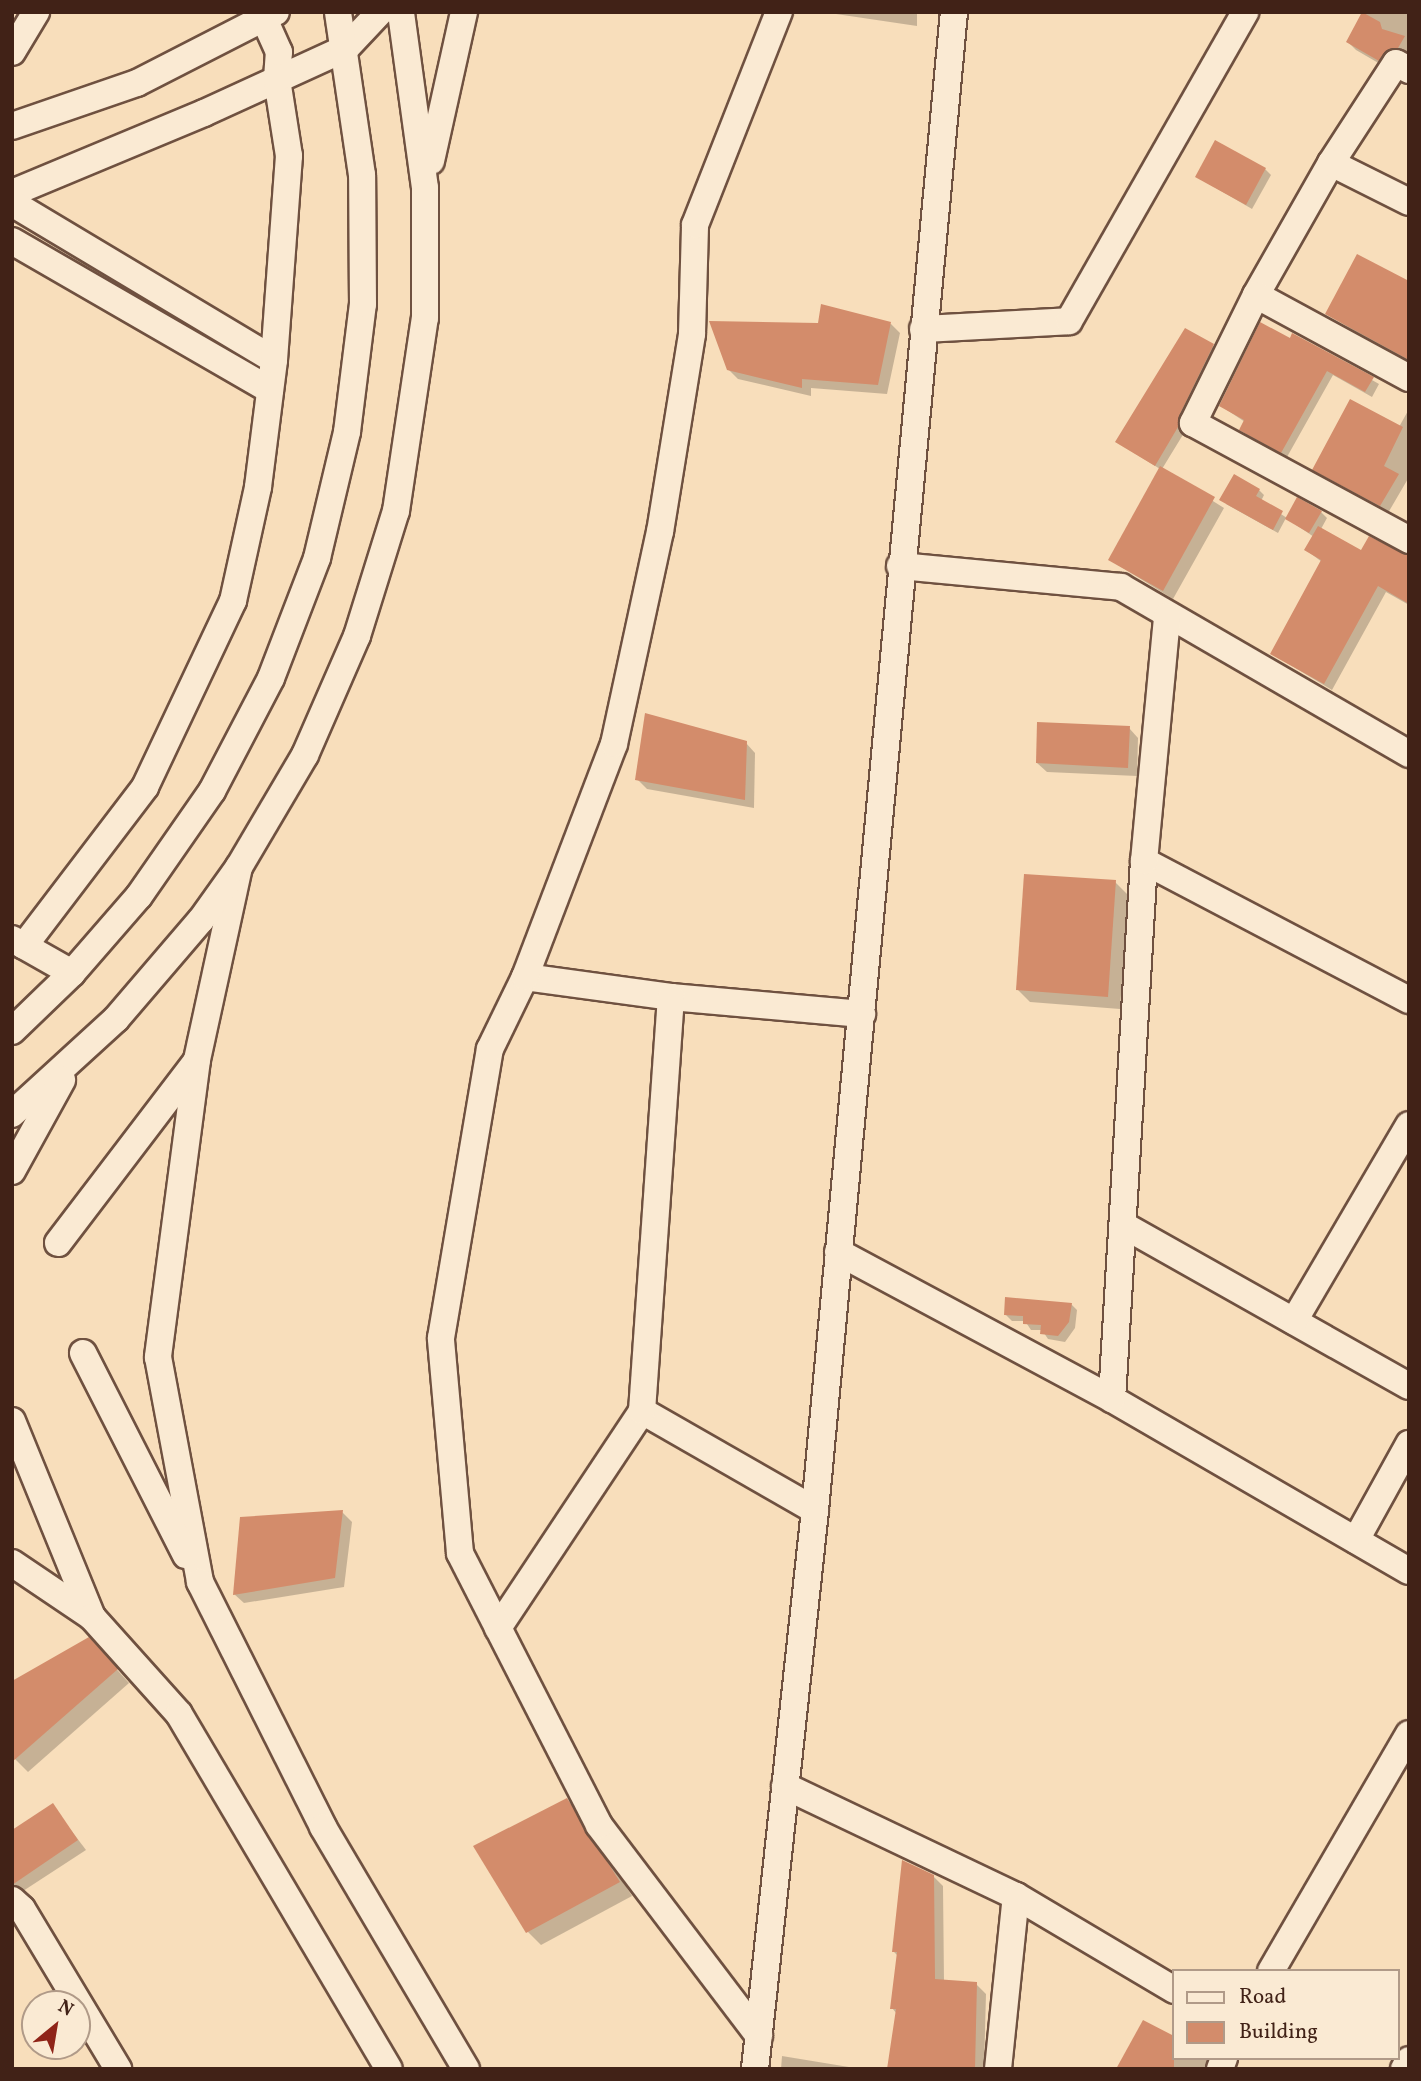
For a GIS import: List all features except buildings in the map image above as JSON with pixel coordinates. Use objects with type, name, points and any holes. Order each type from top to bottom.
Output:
[{"type":"street","points":[[12,52],[36,12]]},
{"type":"street","points":[[12,1031],[72,973],[139,896],[212,791],[271,678],[317,558],[347,432],[363,304],[362,175],[346,48],[338,12]]},
{"type":"street","points":[[12,193],[346,48],[380,12]]},
{"type":"street","points":[[12,1114],[70,1065],[160,971],[239,867],[274,812],[333,696],[361,623],[396,511],[417,396],[425,318],[425,188],[411,58],[401,12]]},
{"type":"street","points":[[411,58],[421,12]]},
{"type":"street","points":[[425,188],[464,12]]},
{"type":"street","points":[[759,2036],[599,1825],[460,1553],[441,1338],[490,1049],[525,977],[614,744],[660,532],[692,334],[695,225],[779,12]]},
{"type":"street","points":[[755,2069],[815,1510],[862,1014],[900,566],[954,12]]},
{"type":"street","points":[[923,329],[1069,321],[1245,12]]},
{"type":"street","points":[[12,126],[137,83],[267,14],[279,52],[277,79],[289,156],[274,360],[258,487],[233,601],[145,788],[18,942],[72,973]]},
{"type":"street","points":[[1409,70],[1396,63],[1331,163],[1256,295],[1193,423],[1409,540]]},
{"type":"street","points":[[1331,163],[1409,202]]},
{"type":"street","points":[[12,203],[274,360]]},
{"type":"street","points":[[12,242],[270,390]]},
{"type":"street","points":[[1256,295],[1409,378]]},
{"type":"street","points":[[900,566],[1121,587],[1409,754]]},
{"type":"street","points":[[1112,1399],[1144,861],[1167,616]]},
{"type":"street","points":[[1144,861],[1409,1000]]},
{"type":"street","points":[[200,1582],[158,1357],[197,1060],[239,867]]},
{"type":"street","points":[[525,977],[671,998],[862,1014]]},
{"type":"street","points":[[498,1628],[642,1411],[671,998]]},
{"type":"street","points":[[58,1243],[197,1060]]},
{"type":"street","points":[[12,1171],[70,1065]]},
{"type":"street","points":[[1294,1321],[1409,1125]]},
{"type":"street","points":[[1122,1225],[1409,1386]]},
{"type":"street","points":[[838,1252],[1112,1399],[1409,1571]]},
{"type":"street","points":[[83,1353],[323,1827],[466,2069]]},
{"type":"street","points":[[642,1411],[815,1510]]},
{"type":"street","points":[[12,1421],[92,1617]]},
{"type":"street","points":[[1356,1540],[1409,1444]]},
{"type":"street","points":[[12,1563],[92,1617],[179,1714],[388,2069]]},
{"type":"street","points":[[1271,1969],[1409,1734]]},
{"type":"street","points":[[785,1786],[1016,1896],[1172,1989]]},
{"type":"street","points":[[998,2069],[1016,1896]]},
{"type":"street","points":[[12,1900],[22,1909],[118,2069]]},
{"type":"street","points":[[1404,2069],[1409,2060]]}]
